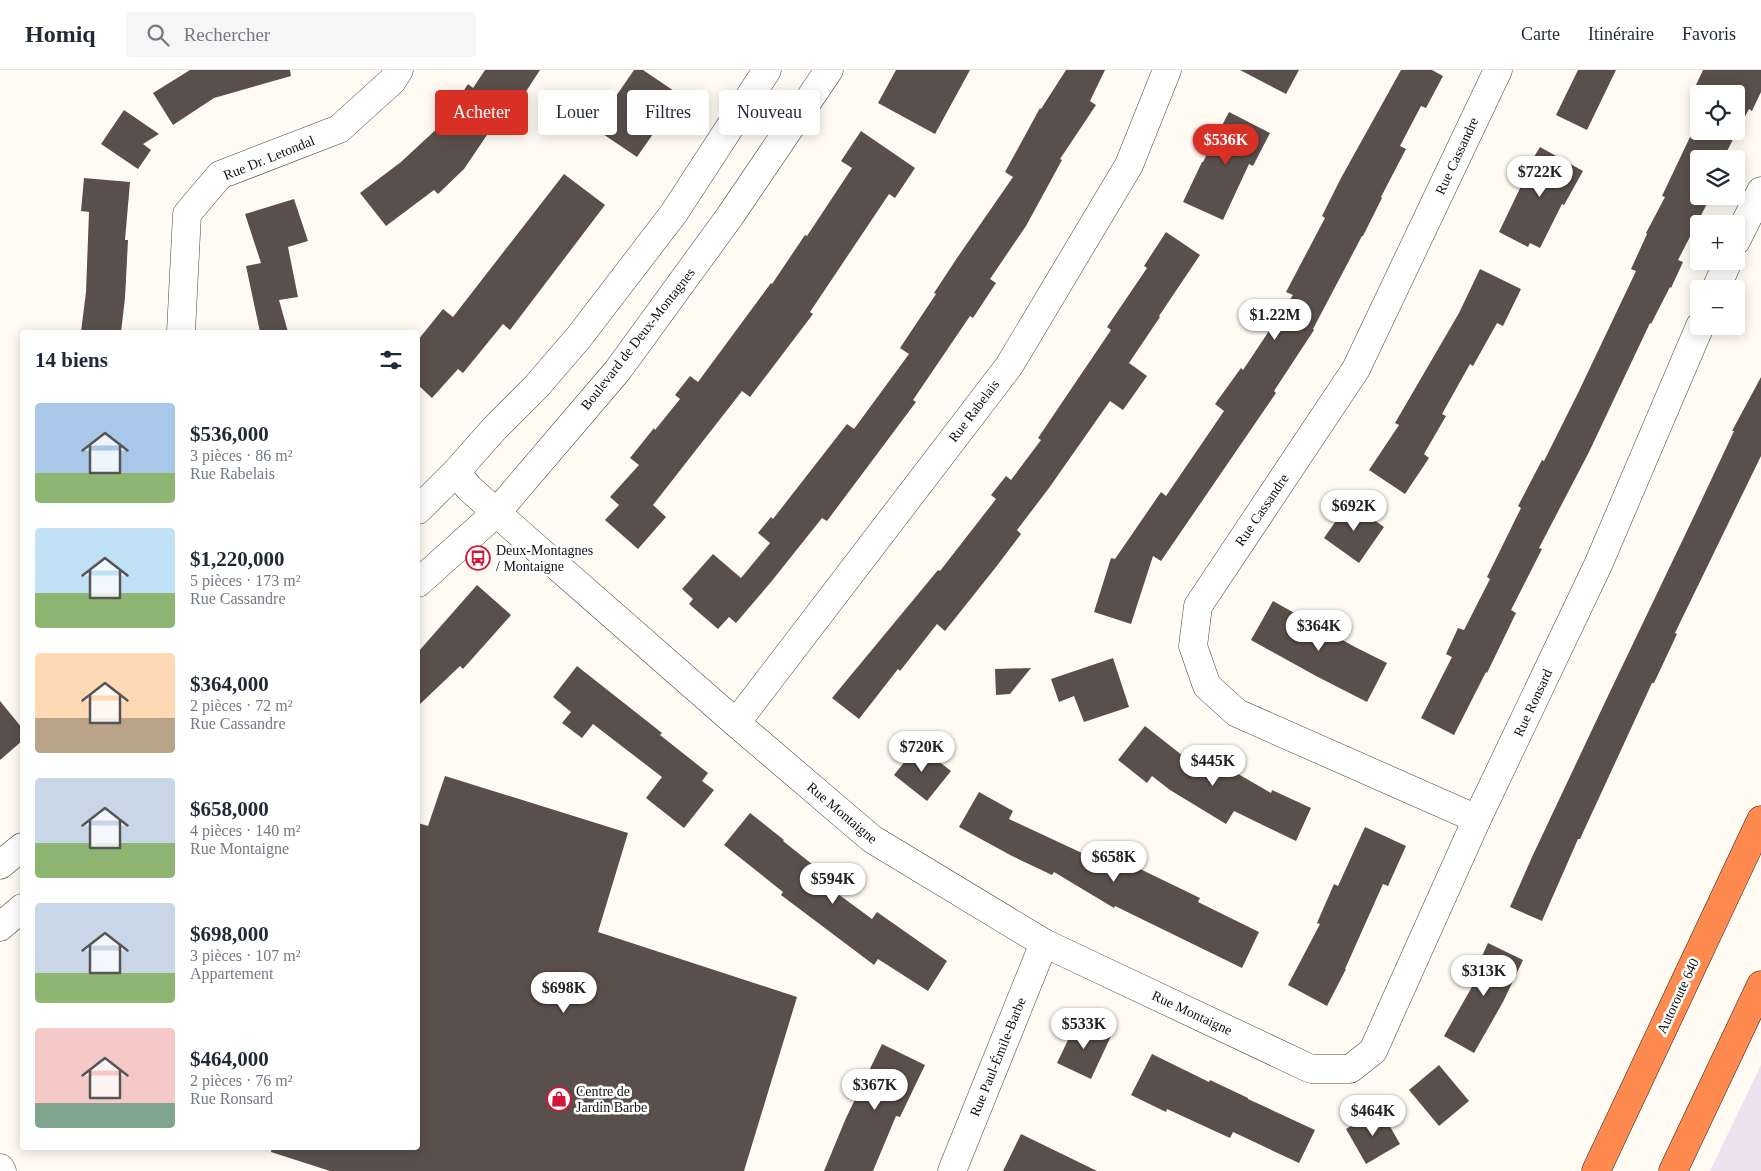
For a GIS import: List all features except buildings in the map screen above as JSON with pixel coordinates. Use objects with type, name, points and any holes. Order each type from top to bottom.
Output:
[{"type":"highway","name":"Autoroute 640","points":[[1596,1171],[1761,820]]},
{"type":"highway","points":[[1673,1171],[1761,985]]},
{"type":"street","name":"Rue Dr. Letondal","points":[[181,330],[187,214],[220,175],[339,129],[392,81],[400,70]]},
{"type":"street","points":[[420,508],[536,387],[579,338],[674,213],[767,70]]},
{"type":"street","name":"Boulevard de Deux-Montagnes","points":[[420,581],[497,512],[618,370],[730,216],[829,70]]},
{"type":"street","name":"Rue Rabelais","points":[[736,723],[1009,366],[1129,165],[1167,70]]},
{"type":"street","name":"Rue Cassandre","points":[[1477,819],[1237,713],[1207,686],[1193,646],[1198,606],[1356,369],[1498,70]]},
{"type":"street","points":[[1745,223],[1761,191]]},
{"type":"street","name":"Rue Ronsard","points":[[1350,1069],[1373,1051],[1477,819],[1598,565],[1696,335]]},
{"type":"street","name":"Rue Montaigne","points":[[456,472],[469,488],[736,723],[872,839],[1044,944],[1310,1068],[1350,1069]]},
{"type":"street","points":[[0,866],[20,849]]},
{"type":"street","points":[[0,926],[20,910]]},
{"type":"street","name":"Rue Paul-Émile-Barbe","points":[[952,1171],[1044,944]]},
{"type":"shaded area","points":[[1761,1065],[1761,1171],[1710,1171]]},
{"type":"place","name":"Deux-Montagnes / Montaigne","points":[[478,558]]},
{"type":"place","name":"Centre de Jardin Barbe","points":[[559,1099]]}]
